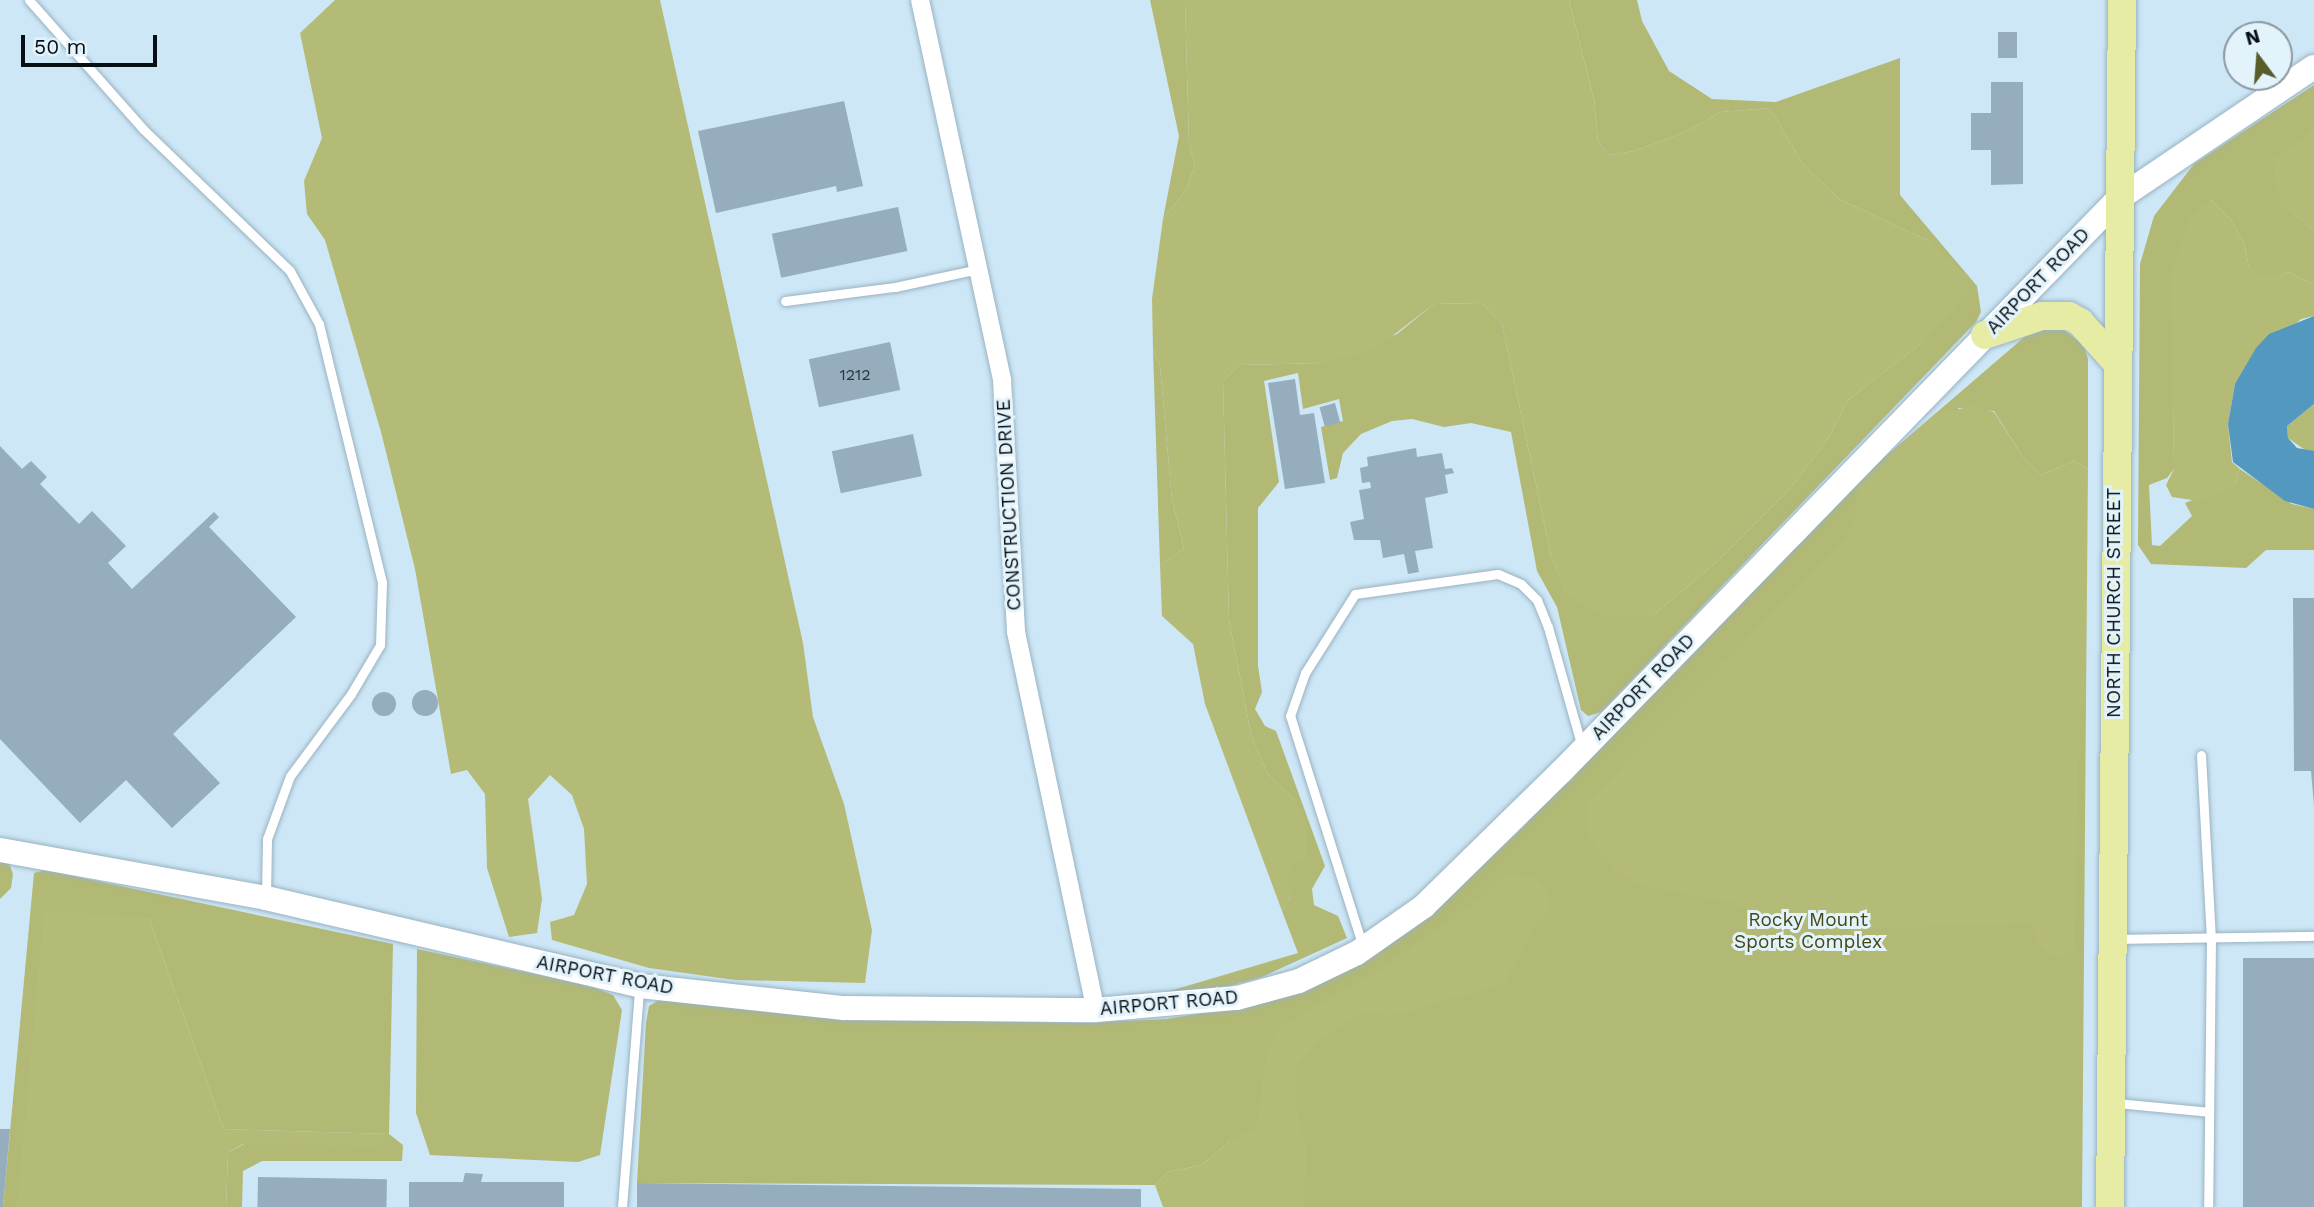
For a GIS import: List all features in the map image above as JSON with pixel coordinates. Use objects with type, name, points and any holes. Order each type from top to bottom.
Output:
[{"type":"main road","name":"NORTH CHURCH STREET","points":[[2110,1207],[2116,362],[2122,0]]},
{"type":"main road","name":"AIRPORT ROAD","points":[[0,850],[266,898],[640,986],[844,1008],[1096,1010],[1237,998],[1299,981],[1364,949],[1424,906],[1582,750],[2118,200],[2314,67]]},
{"type":"main road","points":[[1985,335],[2042,316],[2068,316],[2116,362]]},
{"type":"street","name":"CONSTRUCTION DRIVE","points":[[920,0],[979,269],[1006,420],[1016,632],[1096,1010]]},
{"type":"lane","points":[[29,0],[143,129],[290,271],[319,324],[382,582],[380,645],[351,694],[290,776],[267,839],[266,898]]},
{"type":"lane","points":[[785,301],[895,287],[979,269]]},
{"type":"lane","points":[[1364,949],[1290,716],[1305,673],[1355,594],[1499,574],[1521,584],[1538,600],[1548,627],[1582,750]]},
{"type":"lane","points":[[2201,755],[2211,937],[2208,1207]]},
{"type":"lane","points":[[2112,939],[2314,936]]},
{"type":"lane","points":[[622,1207],[640,986]]},
{"type":"lane","points":[[2110,1103],[2209,1112]]},
{"type":"green space","points":[[335,0],[660,0],[803,643],[813,717],[844,804],[872,930],[865,983],[735,980],[649,968],[552,940],[550,922],[574,915],[587,884],[584,829],[572,795],[550,775],[528,799],[542,899],[537,933],[509,937],[487,868],[485,794],[467,770],[451,774],[415,569],[381,432],[325,240],[307,214],[304,181],[322,138],[300,33]]},
{"type":"green space","points":[[1150,0],[1185,0],[1189,144],[1195,166],[1185,191],[1163,219],[1179,136]]},
{"type":"green space","points":[[1185,0],[1569,0],[1594,99],[1598,141],[1609,155],[1634,151],[1685,132],[1720,112],[1770,108],[1803,164],[1839,199],[1929,241],[1967,276],[1970,290],[1922,343],[1848,400],[1828,439],[1789,490],[1719,560],[1652,616],[1606,617],[1566,595],[1551,556],[1502,324],[1482,303],[1434,304],[1374,350],[1322,363],[1239,365],[1223,381],[1229,620],[1251,734],[1267,773],[1296,801],[1306,822],[1306,859],[1291,866],[1287,876],[1291,897],[1282,911],[1205,704],[1193,644],[1162,616],[1160,565],[1184,548],[1172,500],[1160,366],[1153,350],[1152,299],[1163,219],[1185,191],[1195,166],[1189,144]]},
{"type":"green space","points":[[1569,0],[1637,0],[1642,21],[1669,71],[1712,99],[1776,102],[1900,58],[1900,195],[1977,286],[1981,312],[1976,322],[1601,712],[1588,716],[1581,710],[1557,607],[1537,571],[1511,432],[1471,423],[1444,427],[1412,419],[1392,421],[1361,434],[1343,453],[1337,478],[1330,480],[1321,427],[1343,421],[1339,399],[1303,409],[1298,373],[1264,381],[1279,482],[1258,508],[1258,666],[1262,692],[1255,709],[1265,726],[1276,731],[1325,866],[1312,889],[1314,905],[1338,916],[1347,938],[1262,977],[1222,988],[1163,993],[1298,953],[1282,911],[1291,897],[1286,876],[1296,801],[1267,773],[1251,734],[1229,620],[1223,381],[1239,365],[1322,363],[1397,334],[1434,304],[1482,303],[1502,324],[1551,556],[1566,594],[1652,616],[1719,560],[1789,490],[1828,439],[1848,400],[1922,343],[1929,241],[1839,199],[1803,164],[1770,108],[1720,112],[1685,132],[1634,151],[1609,155],[1598,141],[1594,99]]},
{"type":"green space","points":[[2314,85],[2314,130],[2298,144],[2282,205],[2314,230],[2314,285],[2288,272],[2264,277],[2249,267],[2244,243],[2231,220],[2211,200],[2173,365],[2174,469],[2167,478],[2149,485],[2152,545],[2160,546],[2192,516],[2185,503],[2236,483],[2240,469],[2292,504],[2314,509],[2314,550],[2266,550],[2246,568],[2151,564],[2138,545],[2140,264],[2154,216],[2194,164]]},
{"type":"green space","points":[[2314,130],[2314,230],[2281,205],[2274,178],[2275,159]]},
{"type":"green space","points":[[2211,200],[2231,220],[2244,243],[2249,267],[2264,276],[2288,272],[2314,285],[2314,316],[2301,319],[2235,384],[2228,424],[2232,462],[2240,469],[2236,483],[2217,496],[2198,501],[2172,497],[2166,485],[2174,469],[2171,274],[2190,218]]},
{"type":"green space","name":"Rocky Mount Sports Complex","points":[[2036,327],[2061,328],[2084,345],[2088,359],[2088,469],[2074,461],[2041,475],[2023,457],[1994,411],[1958,408],[2067,693],[2086,702],[2082,1207],[1249,1207],[1230,1141],[1202,1165],[1168,1172],[1155,1185],[637,1183],[646,1023],[649,1006],[659,1000],[816,1017],[1079,1023],[1167,1019],[1273,1001],[1437,906],[1517,833],[1857,481]]},
{"type":"green space","points":[[1153,350],[1160,366],[1172,500],[1184,548],[1160,565]]},
{"type":"green space","points":[[2314,404],[2314,451],[2308,452],[2288,438],[2287,426]]},
{"type":"green space","points":[[1974,406],[1994,412],[2023,457],[2041,475],[2074,461],[2088,469],[2086,702],[2080,714],[2074,949],[2060,958],[2042,948],[2030,924],[1857,929],[1797,918],[1756,918],[1736,903],[1639,885],[1616,871],[1587,836],[1587,803],[1845,539],[1855,519],[1857,481],[1935,414]]},
{"type":"green space","points":[[0,862],[9,863],[13,874],[11,888],[0,899]]},
{"type":"green space","points":[[45,870],[393,944],[389,1134],[403,1145],[402,1161],[262,1161],[243,1171],[242,1207],[226,1207],[228,1153],[244,1144],[388,1134],[224,1129],[149,918],[17,1207],[3,1207],[34,873]]},
{"type":"green space","points":[[1506,875],[1534,876],[1548,889],[1550,908],[1534,928],[1504,984],[1395,1015],[1359,1014],[1318,1042],[1297,1065],[1296,1106],[1307,1149],[1304,1207],[1163,1207],[1155,1185],[1168,1172],[1202,1165],[1230,1141],[1256,1128],[1267,1051],[1279,1027],[1372,975],[1479,900]]},
{"type":"green space","points":[[44,910],[149,918],[224,1129],[389,1134],[380,1146],[243,1144],[228,1153],[226,1207],[17,1207]]},
{"type":"green space","points":[[417,949],[591,986],[613,995],[622,1010],[600,1155],[578,1162],[430,1155],[416,1113]]},
{"type":"water","points":[[2314,316],[2314,404],[2287,426],[2288,438],[2297,448],[2314,451],[2314,509],[2285,501],[2233,462],[2228,424],[2235,384],[2256,348],[2269,334]]},
{"type":"building","points":[[1998,32],[2017,32],[2017,58],[1998,58]]},
{"type":"building","points":[[1991,82],[2023,82],[2023,184],[1991,185],[1991,150],[1971,150],[1971,113],[1991,113]]},
{"type":"building","points":[[844,101],[863,186],[837,192],[836,186],[716,213],[698,131]]},
{"type":"building","points":[[898,207],[907,251],[781,278],[772,234]]},
{"type":"building","points":[[890,342],[900,390],[819,407],[809,359]]},
{"type":"building","points":[[1295,379],[1300,415],[1314,413],[1325,483],[1285,489],[1268,383]]},
{"type":"building","points":[[1335,403],[1340,422],[1325,426],[1320,407]]},
{"type":"building","points":[[913,434],[922,476],[841,493],[832,451]]},
{"type":"building","points":[[0,446],[22,469],[31,461],[47,477],[40,484],[79,524],[92,511],[126,546],[108,563],[132,589],[214,512],[219,517],[209,527],[296,617],[173,734],[220,783],[172,828],[126,780],[80,823],[0,739]]},
{"type":"building","points":[[1416,448],[1417,457],[1442,453],[1445,469],[1452,468],[1454,473],[1445,475],[1448,493],[1425,498],[1433,548],[1415,551],[1419,572],[1408,574],[1404,554],[1383,558],[1380,540],[1354,540],[1350,522],[1364,519],[1359,490],[1371,488],[1370,482],[1362,483],[1360,468],[1368,466],[1367,457]]},
{"type":"building","points":[[2293,598],[2314,598],[2314,805],[2311,771],[2294,771]]},
{"type":"building","points":[[425,690],[434,694],[438,703],[434,712],[425,716],[416,712],[412,703],[416,694]]},
{"type":"building","points":[[384,692],[392,696],[396,704],[392,712],[384,716],[376,712],[372,704],[376,696]]},
{"type":"building","points":[[2243,958],[2314,958],[2314,1207],[2243,1207]]},
{"type":"building","points":[[0,1129],[10,1129],[3,1207],[0,1207]]},
{"type":"building","points":[[465,1173],[483,1174],[481,1182],[564,1182],[564,1207],[409,1207],[409,1182],[463,1182]]},
{"type":"building","points":[[258,1177],[387,1179],[386,1207],[257,1207]]},
{"type":"building","points":[[637,1183],[1141,1189],[1141,1207],[637,1207]]}]
